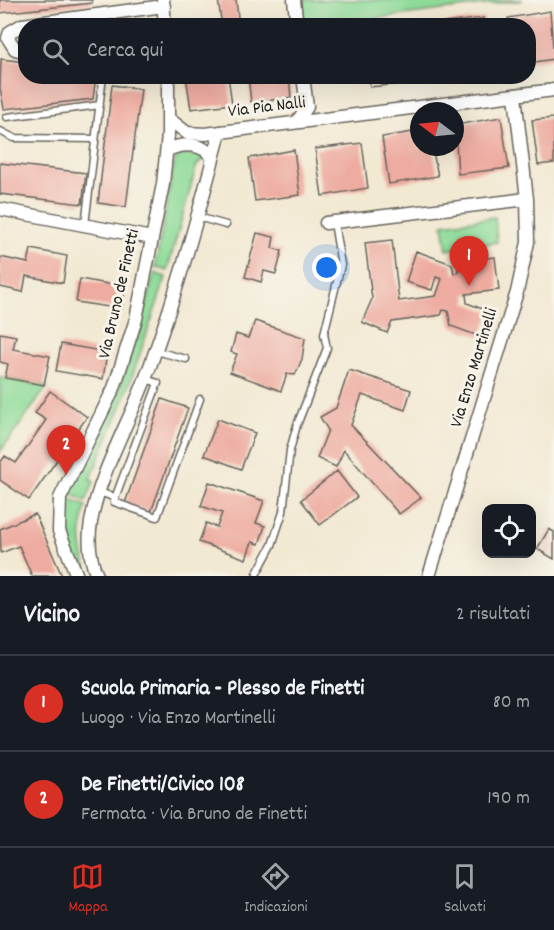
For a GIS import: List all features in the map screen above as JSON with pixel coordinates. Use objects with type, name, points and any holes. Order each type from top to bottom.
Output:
[{"type":"street","points":[[294,0],[296,18]]},
{"type":"street","points":[[78,18],[118,13],[164,3],[165,18]]},
{"type":"street","points":[[114,18],[118,13]]},
{"type":"street","points":[[18,27],[10,32],[8,38],[18,50]]},
{"type":"street","name":"Via Bruno de Finetti","points":[[77,576],[58,531],[60,498],[114,388],[136,319],[167,150],[168,84]]},
{"type":"street","points":[[297,122],[307,107],[304,84]]},
{"type":"street","name":"Via Pia Nalli","points":[[169,119],[187,133],[220,132],[554,90]]},
{"type":"street","name":"Via Enzo Martinelli","points":[[429,576],[483,382],[518,292],[528,242],[527,199],[516,96]]},
{"type":"street","points":[[96,576],[91,560],[90,530],[99,492],[155,350],[197,217],[220,132]]},
{"type":"street","points":[[167,150],[181,145],[195,146],[207,151],[213,159]]},
{"type":"street","points":[[330,223],[527,199]]},
{"type":"street","points":[[0,209],[152,238]]},
{"type":"lane","points":[[85,225],[102,84]]},
{"type":"lane","points":[[7,117],[100,105]]},
{"type":"lane","points":[[0,132],[14,138],[95,139]]},
{"type":"lane","points":[[197,217],[226,225]]},
{"type":"lane","points":[[257,573],[272,545],[282,512],[290,450],[297,425],[327,348],[324,334],[341,265],[330,223]]},
{"type":"lane","points":[[155,350],[186,359]]},
{"type":"lane","points":[[145,379],[158,383],[114,502],[157,518],[200,399]]},
{"type":"lane","points":[[99,492],[115,498]]},
{"type":"green space","points":[[299,0],[523,0],[378,18],[301,18]]},
{"type":"green space","points":[[181,155],[198,155],[202,158],[200,164],[197,164],[167,271],[155,267],[175,159]]},
{"type":"green space","points":[[495,217],[497,242],[447,250],[443,224]]},
{"type":"green space","points":[[154,273],[166,277],[127,392],[90,480],[94,482],[86,501],[70,494],[115,401],[135,340],[138,339]]},
{"type":"green space","points":[[0,377],[47,387],[0,452]]},
{"type":"green space","points":[[68,499],[86,506],[82,525],[82,541],[88,576],[84,576],[79,567],[68,539],[66,520]]},
{"type":"building","points":[[0,0],[92,0],[92,3],[0,13]]},
{"type":"building","points":[[218,0],[236,0],[238,18],[221,18]]},
{"type":"building","points":[[550,11],[554,59],[536,62],[536,18],[508,18]]},
{"type":"building","points":[[1,59],[18,61],[18,84],[95,84],[93,99],[4,109],[0,88]]},
{"type":"building","points":[[187,84],[229,84],[232,104],[191,109]]},
{"type":"building","points":[[249,84],[290,84],[291,98],[251,102]]},
{"type":"building","points":[[370,84],[400,84],[370,87]]},
{"type":"building","points":[[112,85],[141,89],[126,207],[98,203]]},
{"type":"building","points":[[501,117],[509,168],[458,174],[457,156],[464,156],[464,123]]},
{"type":"building","points":[[554,118],[554,163],[538,165],[532,120]]},
{"type":"building","points":[[410,132],[410,156],[434,156],[438,176],[389,184],[382,137]]},
{"type":"building","points":[[362,143],[368,188],[322,196],[315,149]]},
{"type":"building","points":[[294,150],[300,195],[255,201],[249,158]]},
{"type":"building","points":[[0,163],[86,173],[82,204],[0,194]]},
{"type":"building","points":[[257,233],[274,237],[272,248],[282,251],[276,274],[264,271],[261,282],[245,277]]},
{"type":"building","points":[[392,240],[399,301],[436,296],[442,279],[436,277],[432,290],[406,282],[416,251],[452,264],[454,274],[457,273],[462,261],[495,257],[499,290],[466,294],[467,303],[490,312],[481,337],[451,326],[448,311],[443,310],[441,315],[392,322],[387,333],[362,322],[372,299],[365,243]]},
{"type":"building","points":[[31,249],[67,256],[63,283],[26,276],[23,292],[0,287],[0,257],[28,263]]},
{"type":"building","points":[[80,279],[125,287],[122,309],[76,302]]},
{"type":"building","points":[[255,321],[305,338],[302,359],[295,375],[287,374],[281,391],[230,372],[237,354],[231,352],[236,334],[248,338]]},
{"type":"building","points":[[0,333],[16,336],[13,349],[50,356],[44,385],[5,378],[8,364],[0,362]]},
{"type":"building","points":[[61,344],[107,352],[103,379],[56,371]]},
{"type":"building","points":[[349,370],[411,390],[405,410],[362,395],[351,425],[421,498],[399,514],[344,450],[336,467],[317,458],[328,430],[320,417],[336,408]]},
{"type":"building","points":[[50,391],[87,417],[29,500],[0,480],[0,463],[5,456],[16,463],[46,420],[35,413]]},
{"type":"building","points":[[162,399],[188,408],[151,512],[125,503]]},
{"type":"building","points":[[218,419],[255,433],[241,469],[204,455]]},
{"type":"building","points":[[337,471],[357,497],[320,525],[301,500]]},
{"type":"building","points":[[209,482],[264,501],[256,523],[265,526],[259,544],[252,542],[246,559],[199,542],[206,523],[217,527],[222,513],[201,506]]},
{"type":"building","points":[[35,514],[62,576],[32,576],[19,546],[1,553],[0,529]]},
{"type":"building","points":[[549,529],[554,532],[554,559],[537,549]]},
{"type":"place","name":"Scuola Primaria - Plesso de Finetti","points":[[469,286]]},
{"type":"place","name":"De Finetti/Civico 108","points":[[66,475]]}]
